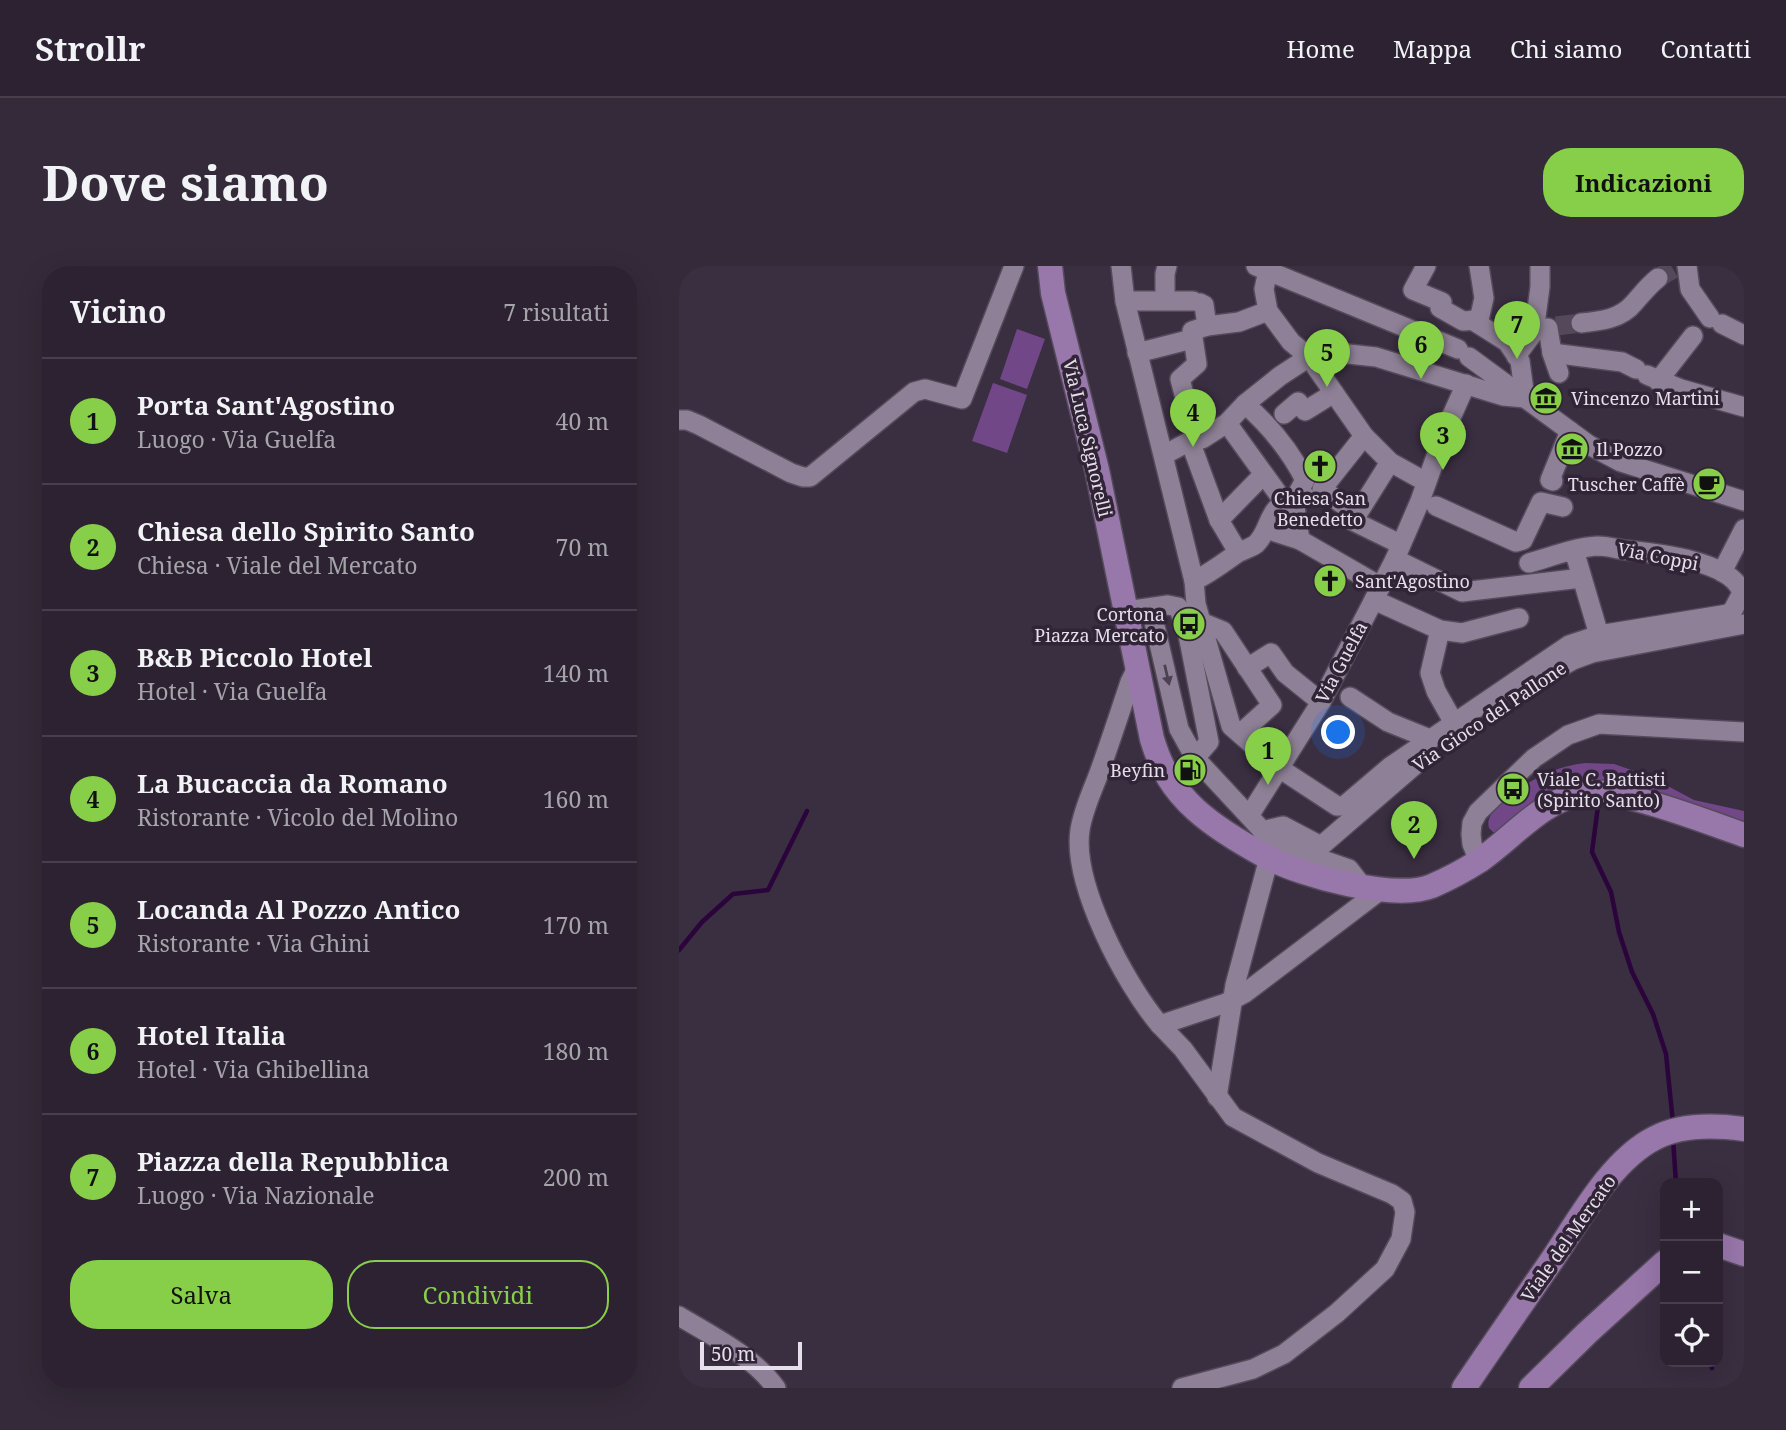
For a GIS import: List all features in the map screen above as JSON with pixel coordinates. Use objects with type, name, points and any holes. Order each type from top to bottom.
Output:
[{"type":"main road","name":"Via Luca Signorelli","points":[[1050,266],[1053,293],[1097,470],[1126,611]]},
{"type":"main road","points":[[1126,611],[1160,765],[1197,811],[1269,858],[1309,873],[1373,888],[1416,890],[1432,886],[1479,861],[1555,802],[1587,792],[1616,795],[1744,835]]},
{"type":"main road","name":"Viale del Mercato","points":[[1464,1388],[1598,1192],[1627,1157],[1653,1138],[1671,1131],[1704,1127],[1744,1129]]},
{"type":"main road","points":[[1723,1247],[1744,1254]]},
{"type":"main road","points":[[1531,1388],[1660,1267]]},
{"type":"street","points":[[679,420],[699,425],[791,473],[810,477],[914,392],[925,389],[962,399],[1013,266]]},
{"type":"street","points":[[1121,266],[1125,301],[1194,581],[1196,604],[1231,726],[1279,768],[1337,806],[1344,806],[1391,766],[1569,645],[1598,635],[1728,614],[1733,610],[1742,591]]},
{"type":"street","points":[[1165,300],[1167,266]]},
{"type":"street","points":[[1426,266],[1413,290],[1442,302],[1440,308],[1463,321],[1479,320],[1483,298],[1479,266]]},
{"type":"street","points":[[1540,266],[1546,328],[1559,373]]},
{"type":"street","points":[[1563,507],[1541,502],[1523,540],[1516,542],[1426,498],[1364,436],[1309,357],[1291,342],[1268,311],[1264,300],[1263,268],[1465,354],[1589,445],[1634,468],[1744,501]]},
{"type":"street","points":[[1581,323],[1609,319],[1622,313],[1633,305],[1645,288],[1681,269],[1690,289],[1716,321],[1744,335]]},
{"type":"street","points":[[1125,301],[1165,300],[1204,305],[1197,363],[1180,379],[1193,440],[1219,520],[1238,552]]},
{"type":"street","points":[[1137,353],[1268,311]]},
{"type":"street","points":[[1472,320],[1507,342],[1520,360],[1525,398]]},
{"type":"street","points":[[1516,356],[1546,328]]},
{"type":"street","points":[[1647,375],[1693,337]]},
{"type":"street","points":[[1166,464],[1193,440],[1202,439],[1227,423],[1245,404],[1309,357],[1339,353],[1376,357],[1503,396],[1525,398]]},
{"type":"street","points":[[1552,353],[1622,362],[1647,375],[1744,407]]},
{"type":"street","name":"Via Guelfa","points":[[1255,823],[1279,768],[1334,693],[1377,593],[1426,498],[1445,431],[1466,384]]},
{"type":"street","points":[[1276,422],[1298,402],[1305,411],[1334,393]]},
{"type":"street","points":[[1194,581],[1212,572],[1238,552],[1253,547],[1271,515],[1289,501],[1305,480],[1276,422],[1245,404]]},
{"type":"street","points":[[1227,423],[1263,475],[1289,501],[1300,540]]},
{"type":"street","points":[[1553,481],[1549,480],[1570,431]]},
{"type":"street","points":[[1289,501],[1322,489],[1364,436]]},
{"type":"street","points":[[1390,462],[1353,521],[1462,592],[1582,578]]},
{"type":"street","points":[[1219,520],[1263,475]]},
{"type":"street","points":[[1322,489],[1357,515]]},
{"type":"street","points":[[1722,572],[1744,530]]},
{"type":"street","points":[[1275,532],[1300,540],[1377,593],[1440,630],[1462,633],[1519,618]]},
{"type":"street","name":"Via Coppi","points":[[1529,563],[1596,546],[1647,551],[1708,566],[1722,572],[1742,591]]},
{"type":"street","points":[[1570,552],[1576,557],[1598,635]]},
{"type":"street","points":[[1126,611],[1168,605],[1178,607],[1187,630],[1209,742],[1195,758]]},
{"type":"street","points":[[1151,609],[1179,729],[1195,758],[1274,843],[1349,869],[1373,888],[1233,1000],[1160,1025]]},
{"type":"street","points":[[1201,622],[1220,629],[1272,705],[1241,733]]},
{"type":"street","name":"Via Gioco del Pallone","points":[[1255,823],[1283,827],[1321,846],[1415,763],[1549,674],[1592,653],[1744,624]]},
{"type":"street","points":[[1440,630],[1430,673],[1436,691],[1454,723]]},
{"type":"street","points":[[1247,668],[1271,653],[1285,673],[1430,739]]},
{"type":"street","points":[[1138,666],[1082,820],[1079,847],[1081,868],[1109,945],[1147,1009],[1203,1074],[1233,1117],[1318,1163],[1392,1194],[1402,1201],[1405,1212],[1401,1239],[1385,1269],[1337,1313],[1285,1354],[1253,1369],[1182,1388]]},
{"type":"street","points":[[1479,861],[1471,834],[1472,823],[1478,812],[1534,758],[1568,735],[1599,724],[1744,732]]},
{"type":"street","points":[[1217,1097],[1233,1000],[1269,858]]},
{"type":"street","points":[[679,1317],[741,1355],[769,1378],[776,1388]]},
{"type":"shaded area","points":[[1017,329],[1045,339],[1027,389],[1000,379]]},
{"type":"shaded area","points":[[993,383],[1027,395],[1007,453],[972,441]]},
{"type":"shaded area","points":[[1585,763],[1614,764],[1649,776],[1694,800],[1744,811],[1744,827],[1616,787],[1500,833],[1489,828],[1489,818],[1519,789],[1550,772]]},
{"type":"waterway","points":[[1598,806],[1592,852],[1611,892],[1619,932],[1632,972],[1653,1014],[1666,1054],[1673,1123]]},
{"type":"waterway","points":[[679,950],[702,922],[733,894],[768,890],[807,811]]},
{"type":"waterway","points":[[1673,1139],[1676,1178]]},
{"type":"tunnel","points":[[1658,278],[1673,269]]},
{"type":"tunnel","points":[[1556,326],[1581,323]]},
{"type":"place","name":"Piazza della Repubblica","points":[[1517,359]]},
{"type":"place","name":"Hotel Italia","points":[[1421,379]]},
{"type":"place","name":"Locanda Al Pozzo Antico","points":[[1327,387]]},
{"type":"place","name":"Vincenzo Martini","points":[[1546,398]]},
{"type":"place","name":"La Bucaccia da Romano","points":[[1193,447]]},
{"type":"place","name":"Il Pozzo","points":[[1572,449]]},
{"type":"place","name":"Chiesa San Benedetto","points":[[1320,466]]},
{"type":"place","name":"B&B Piccolo Hotel","points":[[1443,470]]},
{"type":"place","name":"Tuscher Caffè","points":[[1709,484]]},
{"type":"place","name":"Sant'Agostino","points":[[1330,581]]},
{"type":"place","name":"Cortona Piazza Mercato","points":[[1189,624]]},
{"type":"place","name":"Beyfin","points":[[1190,770]]},
{"type":"place","name":"Porta Sant'Agostino","points":[[1268,785]]},
{"type":"place","name":"Viale C. Battisti (Spirito Santo)","points":[[1513,789]]},
{"type":"place","name":"Chiesa dello Spirito Santo","points":[[1414,859]]}]
